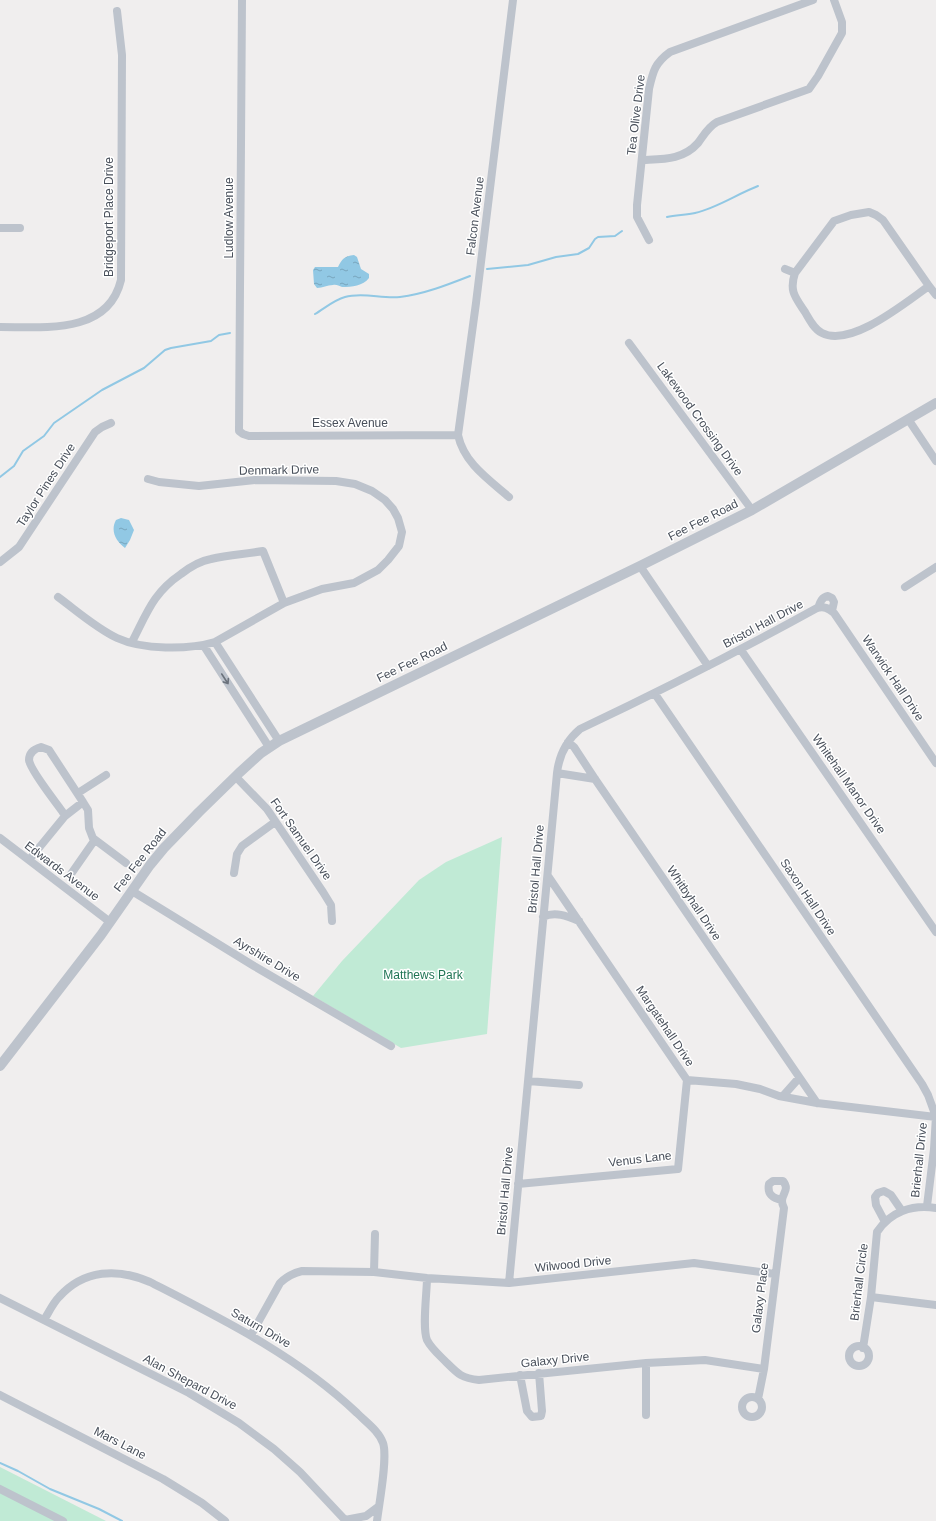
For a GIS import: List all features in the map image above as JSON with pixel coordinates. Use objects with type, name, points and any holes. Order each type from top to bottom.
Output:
[{"type":"street","name":"Ludlow Avenue","points":[[242,0],[239,431],[243,434]]},
{"type":"street","name":"Falcon Avenue","points":[[458,435],[476,303],[513,0]]},
{"type":"street","name":"Tea Olive Drive","points":[[649,240],[637,217],[649,89],[653,70],[659,61],[670,52],[813,0]]},
{"type":"street","points":[[643,160],[664,159],[682,155],[690,151],[710,126],[717,122],[809,89],[842,33],[842,22],[834,0]]},
{"type":"street","name":"Bridgeport Place Drive","points":[[0,327],[53,327],[77,323],[96,316],[104,310],[114,300],[119,289],[121,280],[122,55],[117,11]]},
{"type":"street","points":[[929,286],[873,324],[850,334],[833,336],[820,332],[814,327],[793,294],[792,280],[795,273],[834,221],[851,215],[869,212],[882,220],[936,295]]},
{"type":"street","points":[[0,228],[20,228]]},
{"type":"street","points":[[785,269],[795,273]]},
{"type":"street","name":"Lakewood Crossing Drive","points":[[629,343],[752,510]]},
{"type":"street","name":"Fee Fee Road","points":[[0,1066],[110,922],[150,865],[199,812],[269,747],[752,510],[936,403]]},
{"type":"street","points":[[908,419],[936,461]]},
{"type":"street","name":"Taylor Pines Drive","points":[[0,562],[19,547],[95,432],[111,423]]},
{"type":"street","name":"Essex Avenue","points":[[243,434],[249,436],[458,435]]},
{"type":"street","points":[[458,435],[460,445],[473,466],[508,497]]},
{"type":"street","name":"Denmark Drive","points":[[148,479],[159,482],[199,486],[255,480],[336,481],[355,484],[372,491],[385,500],[393,509],[398,518],[402,532],[399,546],[388,560],[378,570],[354,583],[322,589],[284,603]]},
{"type":"street","points":[[58,597],[118,638],[132,642],[151,647],[204,646],[215,642],[284,603],[263,551],[211,559],[193,565],[170,582],[160,592],[151,605],[132,642]]},
{"type":"street","points":[[640,566],[708,666]]},
{"type":"street","points":[[905,588],[936,567]]},
{"type":"street","name":"Bristol Hall Drive","points":[[509,1284],[557,773],[561,755],[568,742],[580,729],[742,650],[818,608],[822,607],[830,610],[834,602],[832,598],[824,596],[820,601],[818,608]]},
{"type":"street","name":"Warwick Hall Drive","points":[[830,610],[936,763]]},
{"type":"street","points":[[215,642],[279,741]]},
{"type":"street","points":[[204,646],[269,747]]},
{"type":"street","name":"Whitehall Manor Drive","points":[[742,650],[936,932]]},
{"type":"street","name":"Saxon Hall Drive","points":[[654,694],[914,1072],[928,1095],[936,1117]]},
{"type":"street","name":"Whitbyhall Drive","points":[[568,742],[574,746],[595,779],[817,1103]]},
{"type":"street","points":[[65,816],[32,769],[29,759],[32,752],[41,747],[49,750],[88,810],[89,828],[94,839],[126,863]]},
{"type":"street","points":[[557,773],[595,779]]},
{"type":"street","points":[[78,793],[106,775]]},
{"type":"street","name":"Fort Samuel Drive","points":[[236,777],[267,809],[328,900],[332,911],[332,922]]},
{"type":"street","points":[[29,860],[65,816],[83,802]]},
{"type":"street","points":[[234,873],[237,854],[242,846],[276,822]]},
{"type":"street","name":"Edwards Avenue","points":[[0,838],[110,922]]},
{"type":"street","points":[[71,874],[94,844],[94,839]]},
{"type":"street","name":"Margatehall Drive","points":[[548,876],[687,1080],[736,1084],[817,1103],[936,1117]]},
{"type":"street","name":"Ayrshire Drive","points":[[132,891],[254,966],[391,1046]]},
{"type":"street","points":[[543,917],[550,914],[561,914],[579,922]]},
{"type":"street","points":[[783,1096],[799,1078]]},
{"type":"street","name":"Venus Lane","points":[[518,1184],[678,1169],[687,1080]]},
{"type":"street","points":[[528,1081],[579,1085]]},
{"type":"street","name":"Brierhall Drive","points":[[927,1206],[934,1149],[936,1117]]},
{"type":"street","points":[[902,1211],[891,1195],[884,1191],[875,1196],[876,1205],[884,1222],[894,1214],[902,1211],[927,1206],[936,1208]]},
{"type":"street","name":"Galaxy Place","points":[[758,1399],[764,1369],[784,1208],[782,1200]]},
{"type":"street","name":"Brierhall Circle","points":[[863,1348],[871,1297],[877,1232],[884,1222]]},
{"type":"street","points":[[374,1272],[375,1234]]},
{"type":"street","name":"Wilwood Drive","points":[[251,1335],[280,1283],[285,1278],[296,1272],[374,1272],[509,1284],[694,1263],[775,1274]]},
{"type":"street","name":"Saturn Drive","points":[[44,1320],[59,1296],[78,1282],[95,1275],[122,1273],[150,1282],[251,1335],[278,1351],[315,1377],[354,1410],[380,1436],[384,1444],[385,1456],[377,1521]]},
{"type":"street","name":"Galaxy Drive","points":[[428,1278],[425,1330],[427,1340],[456,1372],[466,1378],[479,1380],[646,1363],[705,1360],[764,1369]]},
{"type":"street","points":[[871,1297],[936,1305]]},
{"type":"street","name":"Alan Shepard Drive","points":[[0,1298],[189,1393],[239,1423],[274,1449],[300,1472],[346,1520]]},
{"type":"street","points":[[646,1363],[646,1414]]},
{"type":"street","points":[[520,1375],[527,1412],[532,1417],[537,1417],[541,1416],[542,1411],[539,1373]]},
{"type":"street","name":"Mars Lane","points":[[0,1395],[163,1479],[202,1503],[225,1521]]},
{"type":"street","points":[[0,1489],[63,1521]]},
{"type":"street","points":[[346,1520],[366,1516],[378,1507]]},
{"type":"green space","name":"Matthews Park","points":[[502,837],[487,1034],[401,1048],[313,996],[342,961],[419,880],[446,862]]},
{"type":"green space","points":[[0,1467],[106,1521],[0,1521]]},
{"type":"water","points":[[354,255],[357,257],[361,269],[369,274],[367,281],[353,286],[342,287],[329,285],[317,288],[314,284],[313,270],[315,267],[338,267],[344,258]]},
{"type":"water","points":[[121,518],[129,520],[134,530],[125,548],[119,542],[114,532],[114,524],[116,520]]},
{"type":"waterway","points":[[667,217],[703,211],[758,186]]},
{"type":"waterway","points":[[487,269],[528,265],[556,257],[578,254],[589,248],[598,237],[615,236],[622,231]]},
{"type":"waterway","points":[[315,314],[333,302],[345,297],[359,295],[393,297],[409,296],[435,289],[470,276]]},
{"type":"waterway","points":[[0,477],[14,466],[23,451],[44,436],[54,423],[102,390],[144,368],[165,350],[211,341],[219,335],[230,333]]},
{"type":"waterway","points":[[0,1463],[18,1471],[50,1489],[99,1509],[122,1521]]}]
